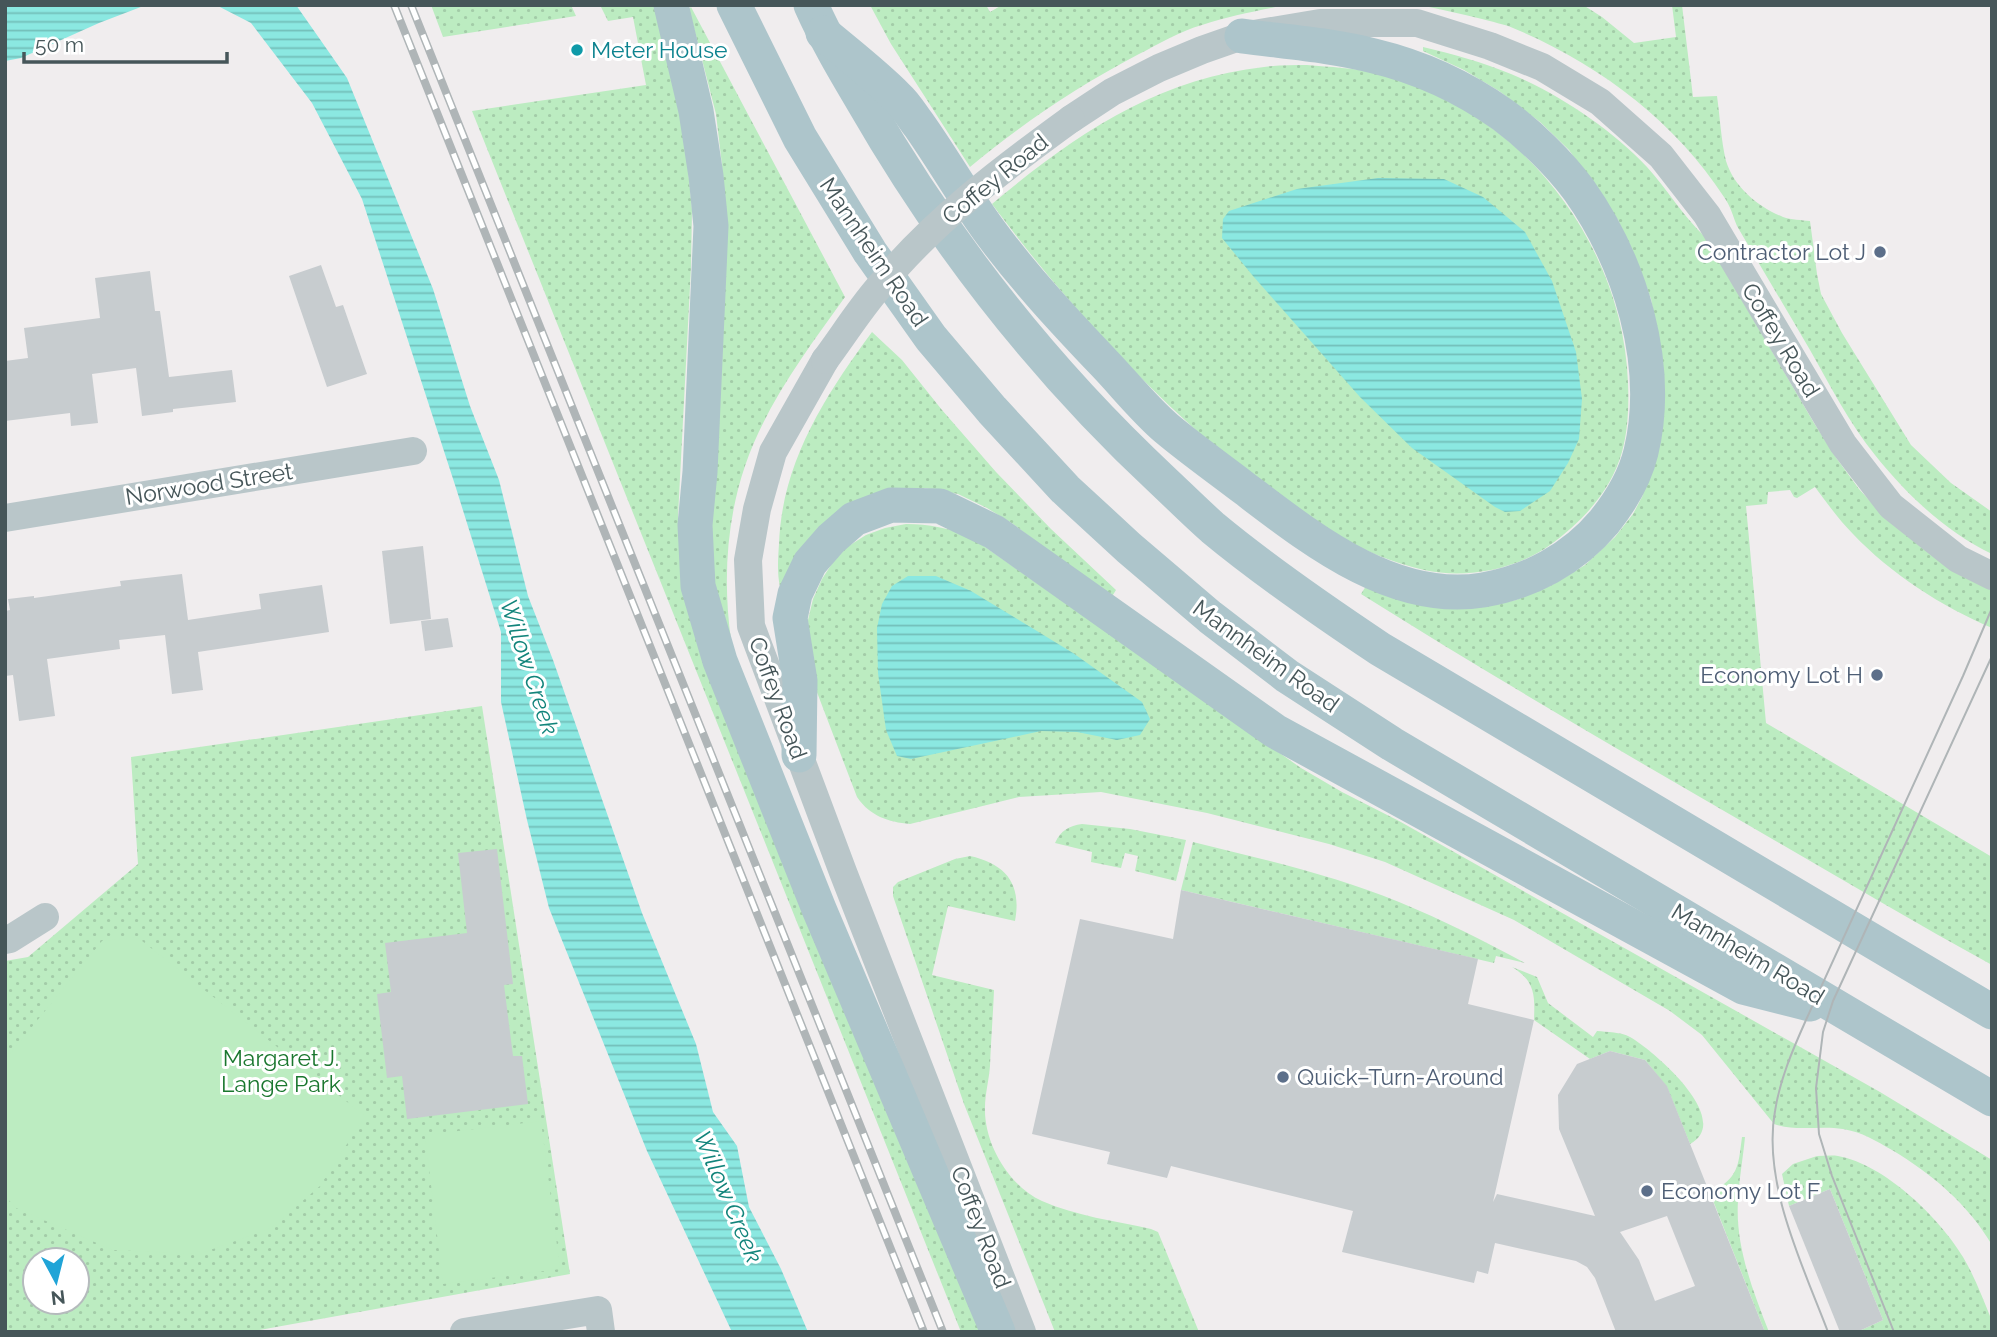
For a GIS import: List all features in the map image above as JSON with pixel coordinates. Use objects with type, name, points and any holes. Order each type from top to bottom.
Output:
[{"type":"main road","points":[[671,5],[696,111],[710,226],[700,472],[695,525],[698,586],[720,661],[818,909],[998,1332]]},
{"type":"main road","name":"Mannheim Road","points":[[734,5],[800,138],[870,252],[931,338],[992,410],[1065,489],[1129,548],[1210,617],[1287,676],[1361,724],[1992,1099]]},
{"type":"main road","points":[[817,19],[900,99],[988,229],[1038,291],[1164,426],[1311,539],[1387,579],[1433,591],[1480,591],[1530,578],[1569,556],[1590,538],[1611,514],[1628,486],[1640,456],[1646,420],[1646,377],[1634,304],[1601,224],[1576,187],[1539,147],[1505,117],[1465,91],[1420,70],[1373,55],[1242,36]]},
{"type":"main road","points":[[817,19],[897,162],[975,271],[1057,373],[1127,447],[1212,527],[1297,593],[1380,649],[1992,1012]]},
{"type":"main road","points":[[799,755],[800,681],[790,618],[796,594],[810,563],[831,539],[854,519],[891,505],[940,506],[994,532],[1275,731],[1743,987],[1849,1014]]},
{"type":"street","name":"Coffey Road","points":[[1022,1332],[751,625],[748,560],[757,509],[773,452],[825,360],[878,287],[930,231],[1003,168],[1071,118],[1112,92],[1159,68],[1242,36],[1320,23],[1417,23],[1490,46],[1542,67],[1600,102],[1661,156],[1707,215],[1843,444],[1891,506],[1958,559],[1992,576]]},
{"type":"street","name":"Norwood Street","points":[[5,518],[413,451]]},
{"type":"street","points":[[5,940],[45,917]]},
{"type":"street","points":[[464,1332],[599,1321]]},
{"type":"green space","points":[[431,5],[571,5],[576,16],[443,37]]},
{"type":"green space","points":[[600,5],[654,5],[678,105],[687,159],[692,210],[678,516],[682,575],[991,1332],[961,1332],[472,111],[646,85],[633,17],[608,21]]},
{"type":"green space","points":[[870,5],[986,5],[990,12],[1002,5],[1285,5],[1212,22],[1162,42],[1116,66],[1052,106],[970,167],[891,44]]},
{"type":"green space","points":[[1419,5],[1583,5],[1634,43],[1676,37],[1672,5],[1682,5],[1693,97],[1717,96],[1726,161],[1735,179],[1748,195],[1765,208],[1786,218],[1810,221],[1821,294],[1842,333],[1911,445],[1951,483],[1992,512],[1992,554],[1959,535],[1928,511],[1887,470],[1866,443],[1840,404],[1737,226],[1726,200],[1682,143],[1657,119],[1603,77],[1544,42],[1506,25]]},
{"type":"green space","points":[[691,7],[845,297],[776,399],[745,466],[734,509],[728,552],[727,596],[731,640],[708,577],[722,165],[716,114],[689,9]]},
{"type":"green space","points":[[1423,47],[1478,62],[1529,82],[1584,114],[1633,153],[1705,237],[1814,423],[1859,489],[1882,514],[1992,589],[1992,628],[1954,610],[1900,576],[1848,529],[1815,487],[1797,498],[1790,490],[1768,492],[1767,504],[1746,506],[1766,723],[1992,857],[1992,965],[1599,738],[1361,594],[1366,586],[1484,607],[1516,600],[1552,585],[1585,565],[1615,537],[1633,514],[1643,495],[1659,342],[1651,299],[1618,220],[1569,150],[1540,122],[1499,91],[1464,70],[1423,51]]},
{"type":"green space","points":[[1307,65],[1359,70],[1394,78],[1431,92],[1482,121],[1512,144],[1558,194],[1578,222],[1608,283],[1625,349],[1628,400],[1624,444],[1611,480],[1584,516],[1550,545],[1521,561],[1473,573],[1440,573],[1400,564],[1365,550],[1318,524],[1227,457],[1158,394],[1071,302],[992,204],[1085,134],[1152,98],[1187,84],[1225,74],[1269,66]]},
{"type":"green space","points":[[872,332],[902,360],[996,472],[1116,590],[1111,598],[1013,524],[987,508],[958,494],[925,488],[780,587],[778,561],[782,514],[797,458],[823,406]]},
{"type":"green space","points":[[906,524],[939,527],[971,537],[1301,768],[1880,1092],[1992,1160],[1992,1245],[1960,1203],[1907,1159],[1850,1130],[1791,1128],[1774,1124],[1702,1035],[1670,1011],[1514,920],[1385,862],[1329,844],[1207,813],[1101,792],[1019,797],[910,824],[887,820],[874,813],[857,797],[810,674],[808,620],[822,579],[847,547],[866,535]]},
{"type":"green space","name":"Margaret J. Lange Park","points":[[482,706],[570,1274],[248,1332],[5,1332],[5,961],[28,957],[138,864],[131,757]]},
{"type":"green space","points":[[1082,824],[1130,829],[1186,840],[1176,881],[1135,871],[1138,856],[1125,853],[1121,868],[1091,862],[1092,852],[1055,843],[1066,829]]},
{"type":"green space","points":[[1193,842],[1297,868],[1374,892],[1447,923],[1525,963],[1496,956],[1494,963],[1181,890]]},
{"type":"green space","points":[[970,856],[993,864],[1009,878],[1016,896],[1015,921],[948,906],[932,975],[994,990],[985,1108],[994,1149],[1019,1185],[1042,1201],[1082,1214],[1158,1232],[1199,1332],[1055,1332],[964,1104],[893,896],[893,887],[898,882],[955,859]]},
{"type":"green space","points":[[137,937],[365,1116],[320,1186],[271,1228],[199,1254],[113,1250],[16,1208],[5,1196],[5,1060],[102,941]]},
{"type":"green space","points":[[1512,967],[1537,977],[1548,1003],[1593,1037],[1597,1031],[1630,1037],[1671,1070],[1697,1103],[1703,1119],[1701,1133],[1690,1144],[1667,1087],[1645,1060],[1610,1051],[1590,1059],[1534,1020],[1532,989],[1520,972]]},
{"type":"green space","points":[[541,1121],[560,1269],[443,1284],[425,1135]]},
{"type":"green space","points":[[1742,1137],[1745,1137],[1738,1201],[1739,1235],[1751,1284],[1769,1332],[1765,1332],[1710,1193],[1732,1176]]},
{"type":"green space","points":[[1817,1156],[1838,1156],[1874,1170],[1892,1181],[1925,1210],[1953,1242],[1967,1265],[1992,1321],[1992,1332],[1857,1332],[1883,1320],[1830,1189],[1789,1206],[1782,1174],[1793,1164]]},
{"type":"water","points":[[5,5],[146,5],[21,58],[5,61]]},
{"type":"water","name":"Willow Creek","points":[[216,5],[296,5],[347,78],[433,289],[470,406],[499,480],[528,596],[642,913],[696,1044],[713,1112],[737,1146],[749,1207],[781,1269],[808,1332],[732,1332],[647,1151],[549,908],[501,702],[501,632],[362,199],[312,103],[251,23]]},
{"type":"water","points":[[1378,178],[1444,179],[1483,197],[1525,232],[1552,281],[1576,352],[1582,399],[1579,439],[1550,491],[1520,511],[1505,512],[1495,507],[1412,448],[1360,397],[1222,238],[1223,219],[1229,211],[1297,189]]},
{"type":"water","points":[[908,576],[936,576],[971,591],[1073,653],[1142,702],[1150,719],[1140,735],[1117,740],[1077,732],[1041,731],[911,759],[897,756],[886,730],[878,673],[877,628],[882,604],[892,586]]},
{"type":"building","points":[[321,265],[336,307],[343,305],[367,374],[327,387],[289,276]]},
{"type":"building","points":[[150,271],[155,311],[160,311],[169,377],[232,370],[236,402],[173,409],[173,412],[142,416],[136,368],[92,374],[98,423],[71,426],[70,413],[5,421],[5,361],[28,358],[24,328],[100,318],[95,278]]},
{"type":"building","points":[[423,546],[431,619],[390,624],[382,551]]},
{"type":"building","points":[[182,574],[188,620],[261,609],[259,594],[322,585],[329,632],[198,652],[203,690],[172,694],[165,635],[119,640],[120,649],[47,659],[55,716],[19,721],[13,675],[5,676],[5,611],[10,610],[8,599],[121,586],[120,581]]},
{"type":"building","points":[[448,618],[453,647],[425,651],[421,621]]},
{"type":"building","points":[[497,849],[513,984],[504,985],[513,1056],[522,1056],[528,1104],[407,1119],[402,1076],[387,1078],[377,994],[391,992],[385,943],[467,933],[458,853]]},
{"type":"building","name":"Quick–Turn-Around","points":[[1181,890],[1478,959],[1468,1004],[1534,1020],[1493,1202],[1497,1194],[1595,1216],[1559,1129],[1558,1095],[1577,1064],[1610,1051],[1645,1060],[1667,1086],[1765,1332],[1616,1332],[1595,1278],[1587,1267],[1576,1261],[1495,1243],[1488,1274],[1477,1271],[1474,1283],[1342,1252],[1353,1211],[1171,1166],[1167,1178],[1107,1164],[1110,1152],[1032,1134],[1080,919],[1173,939]],"holes":[[[1667,1216],[1695,1286],[1655,1301],[1639,1260],[1620,1232]]]},
{"type":"building","points":[[1830,1189],[1883,1320],[1857,1332],[1840,1332],[1789,1206]]},
{"type":"tram line","points":[[1828,1332],[1797,1252],[1779,1195],[1773,1138],[1777,1099],[1801,1031],[1992,608]]},
{"type":"tram line","points":[[1894,1332],[1832,1176],[1819,1134],[1816,1088],[1823,1032],[1833,1001],[1992,656]]},
{"type":"railway","points":[[394,5],[924,1332]]},
{"type":"railway","points":[[411,5],[943,1332]]},
{"type":"place","name":"Meter House","points":[[577,50]]},
{"type":"place","name":"Contractor Lot J","points":[[1880,252]]},
{"type":"place","name":"Economy Lot H","points":[[1877,675]]},
{"type":"place","name":"Quick–Turn-Around","points":[[1283,1077]]},
{"type":"place","name":"Economy Lot F","points":[[1647,1191]]}]
